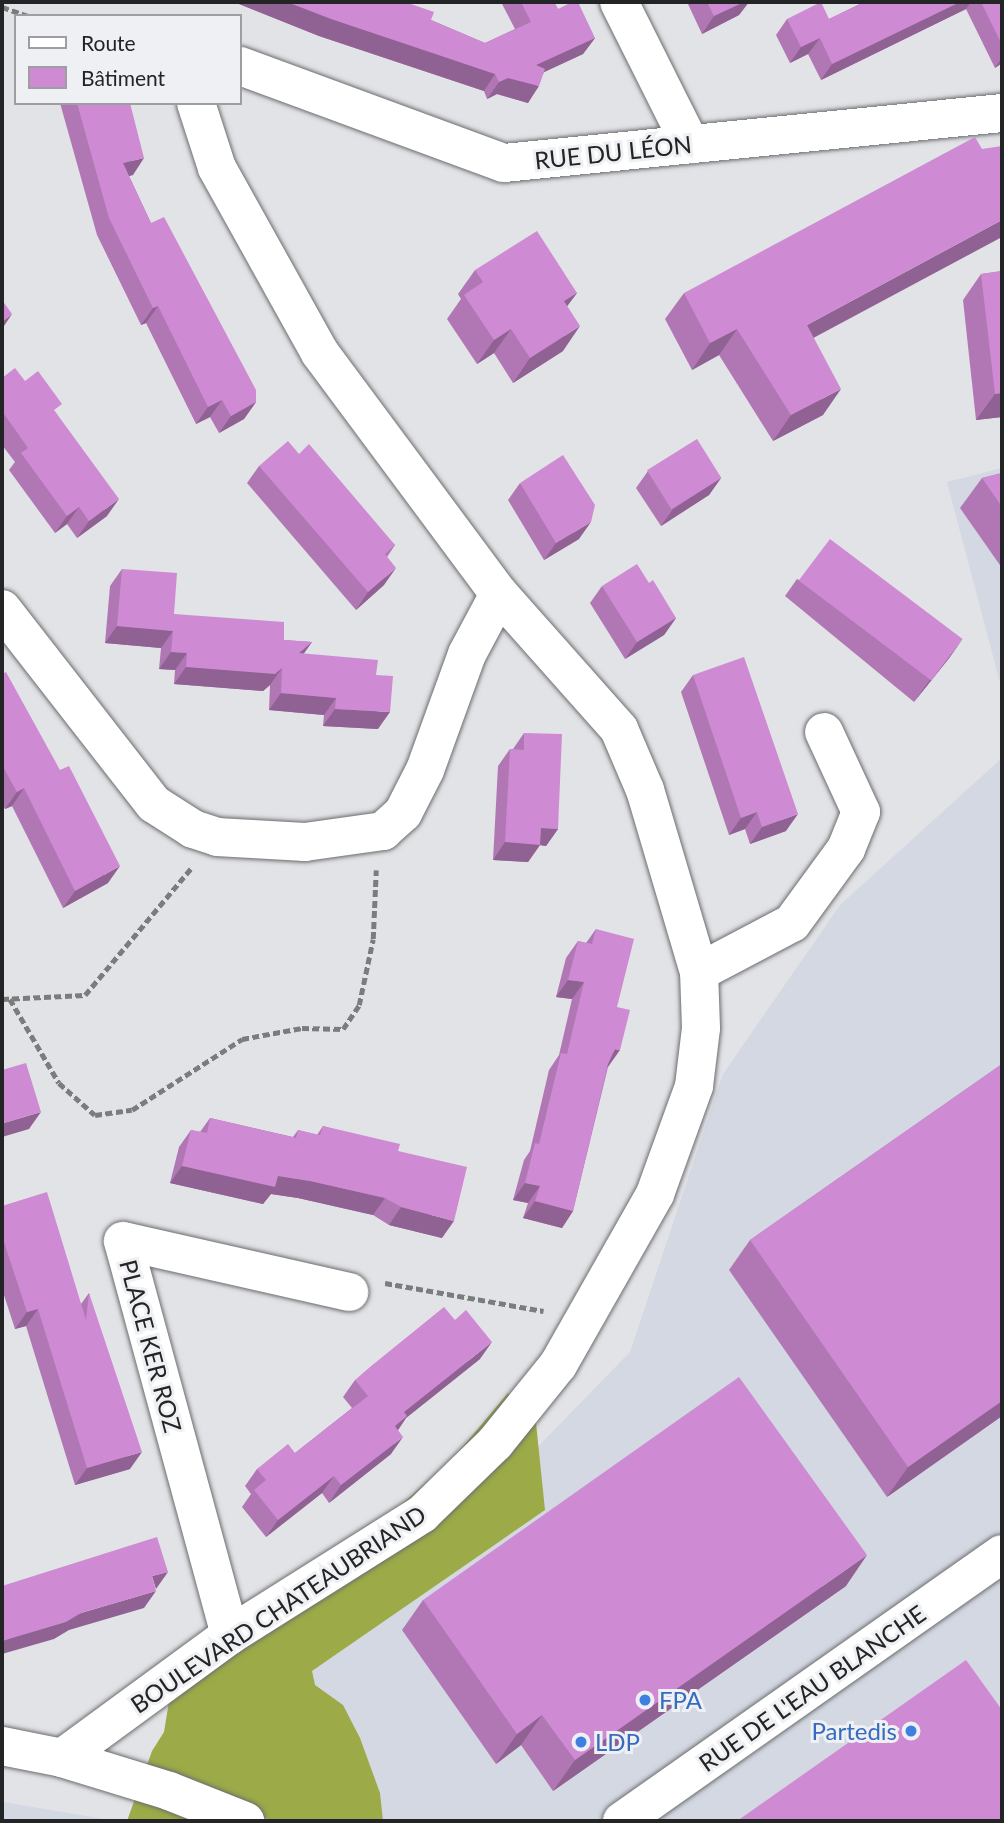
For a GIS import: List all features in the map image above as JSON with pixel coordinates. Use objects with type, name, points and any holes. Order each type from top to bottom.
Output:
[{"type":"street","points":[[619,2],[690,144]]},
{"type":"street","name":"RUE DU LÉON","points":[[242,67],[504,163],[1002,113]]},
{"type":"street","name":"BOULEVARD CHATEAUBRIAND","points":[[62,1758],[230,1635],[422,1514],[495,1443],[558,1365],[586,1320],[676,1146],[694,1086],[701,1028],[699,972],[645,790],[620,729],[499,594],[320,353],[217,168],[197,105]]},
{"type":"street","points":[[2,609],[142,790],[173,818],[217,837],[251,842],[350,839],[383,831],[403,813],[416,792],[467,654],[499,594]]},
{"type":"street","points":[[699,972],[792,923],[846,849],[861,811],[824,732]]},
{"type":"street","name":"PLACE KER ROZ","points":[[230,1635],[123,1241],[349,1292]]},
{"type":"street","name":"RUE DE L'EAU BLANCHE","points":[[622,1821],[1002,1554]]},
{"type":"street","points":[[2,1746],[62,1758],[209,1804],[245,1821]]},
{"type":"path","points":[[2,7],[22,14]]},
{"type":"path","points":[[10,999],[59,1083],[95,1115],[132,1110],[242,1039],[302,1028],[343,1029],[359,1005],[373,939],[376,861],[383,831]]},
{"type":"path","points":[[2,999],[85,995],[177,886]]},
{"type":"path","points":[[349,1292],[392,1281],[586,1320]]},
{"type":"shaded area","points":[[1002,468],[1002,690],[947,482]]},
{"type":"shaded area","points":[[1002,758],[1002,1821],[153,1821],[455,1532],[630,1352],[723,1074],[840,905]]},
{"type":"shaded area","points":[[4,1802],[115,1821],[2,1821]]},
{"type":"green space","points":[[508,1393],[536,1423],[545,1510],[312,1671],[315,1685],[343,1705],[360,1738],[380,1793],[383,1821],[274,1821],[251,1813],[251,1821],[127,1821],[152,1751],[164,1732],[171,1689],[337,1561],[450,1462]]},
{"type":"building","points":[[287,2],[405,2],[434,12],[431,20],[485,43],[531,22],[521,2],[554,2],[558,9],[578,2],[595,38],[536,65],[545,69],[539,86],[508,78],[499,82],[495,74]]},
{"type":"building","points":[[707,2],[744,2],[714,16]]},
{"type":"building","points":[[821,2],[829,19],[864,2],[960,2],[832,64],[820,38],[801,47],[787,19]]},
{"type":"building","points":[[981,2],[1002,2],[1002,45]]},
{"type":"building","points":[[78,105],[131,105],[144,158],[123,163],[151,223],[164,217],[256,390],[256,402],[231,416],[222,400],[208,407],[158,306],[153,308],[109,218]]},
{"type":"building","points":[[975,137],[982,149],[1002,146],[1002,220],[807,325],[841,389],[791,415],[737,329],[710,343],[684,293]]},
{"type":"building","points":[[537,231],[577,293],[564,301],[580,326],[530,358],[511,329],[494,340],[464,295],[483,282],[475,270]]},
{"type":"building","points":[[1002,271],[1002,393],[995,394],[981,274]]},
{"type":"building","points":[[2,300],[12,314],[2,322]]},
{"type":"building","points":[[15,368],[25,381],[38,371],[62,404],[54,410],[119,499],[89,521],[79,507],[67,516],[21,453],[28,448],[2,411],[2,378]]},
{"type":"building","points":[[697,439],[721,478],[671,509],[647,470]]},
{"type":"building","points":[[288,441],[299,454],[309,444],[395,545],[385,554],[396,568],[368,592],[259,466]]},
{"type":"building","points":[[563,455],[595,505],[591,522],[556,543],[520,483]]},
{"type":"building","points":[[1002,473],[1002,507],[982,478]]},
{"type":"building","points":[[830,539],[963,639],[931,680],[799,581]]},
{"type":"building","points":[[637,564],[649,583],[653,580],[676,618],[637,642],[602,586]]},
{"type":"building","points":[[122,569],[177,573],[174,614],[284,622],[284,640],[312,642],[299,653],[378,660],[376,675],[393,676],[390,712],[335,709],[336,698],[281,693],[282,668],[275,674],[186,667],[187,653],[171,652],[173,631],[117,626]]},
{"type":"building","points":[[744,657],[798,814],[762,827],[757,812],[741,818],[693,675]]},
{"type":"building","points":[[6,672],[60,770],[69,766],[120,866],[75,891],[24,788],[17,792],[2,765],[2,674]]},
{"type":"building","points":[[524,733],[562,734],[558,829],[541,828],[540,845],[505,842],[510,749],[524,750]]},
{"type":"building","points":[[596,929],[634,939],[617,1007],[630,1010],[620,1050],[615,1049],[608,1064],[573,1211],[535,1201],[540,1186],[525,1183],[535,1143],[539,1144],[561,1053],[567,1054],[584,982],[568,980],[578,941],[592,944]]},
{"type":"building","points":[[26,1063],[41,1112],[4,1123],[2,1070]]},
{"type":"building","points":[[1002,1064],[1002,1401],[908,1467],[750,1240]]},
{"type":"building","points":[[210,1118],[296,1138],[298,1130],[320,1135],[323,1126],[400,1144],[398,1151],[467,1167],[454,1221],[401,1207],[385,1198],[310,1181],[278,1176],[275,1187],[182,1166],[191,1130],[207,1133]]},
{"type":"building","points":[[47,1192],[86,1320],[89,1293],[142,1452],[87,1468],[38,1309],[27,1312],[2,1236],[2,1206]]},
{"type":"building","points":[[444,1307],[455,1320],[466,1310],[492,1342],[404,1412],[407,1416],[395,1426],[403,1437],[341,1485],[334,1476],[278,1520],[254,1490],[266,1480],[257,1469],[288,1444],[295,1453],[368,1396],[355,1380]]},
{"type":"building","points":[[739,1377],[867,1555],[575,1760],[542,1715],[517,1734],[423,1600]]},
{"type":"building","points":[[157,1537],[168,1572],[152,1576],[156,1591],[81,1613],[66,1622],[2,1641],[2,1586]]},
{"type":"building","points":[[966,1660],[1002,1710],[1002,1821],[737,1821]]},
{"type":"place","name":"FPA","points":[[645,1700]]},
{"type":"place","name":"Partedis","points":[[911,1731]]},
{"type":"place","name":"LDP","points":[[581,1742]]}]
